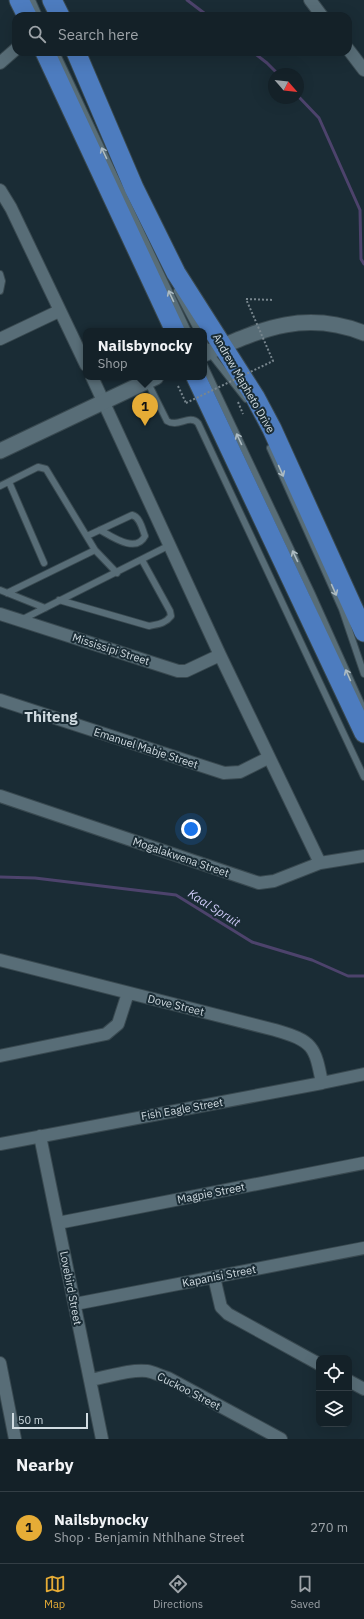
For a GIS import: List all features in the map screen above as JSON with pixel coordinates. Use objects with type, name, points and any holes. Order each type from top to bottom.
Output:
[{"type":"main road","points":[[19,0],[25,12]]},
{"type":"main road","points":[[52,0],[58,12]]},
{"type":"main road","points":[[47,56],[174,328]]},
{"type":"main road","name":"Andrew Mapheto Drive","points":[[78,56],[134,188],[176,272],[199,328]]},
{"type":"main road","name":"Andrew Mapheto Drive","points":[[209,352],[255,397],[272,429],[364,632]]},
{"type":"main road","points":[[197,380],[364,733]]},
{"type":"street","points":[[310,0],[319,12]]},
{"type":"street","points":[[1,58],[12,51]]},
{"type":"street","points":[[352,54],[364,70]]},
{"type":"street","points":[[0,190],[11,208],[83,359]]},
{"type":"street","points":[[0,339],[59,311]]},
{"type":"street","points":[[209,352],[279,325],[294,323],[335,325],[364,333]]},
{"type":"street","points":[[93,380],[268,758],[320,863]]},
{"type":"street","points":[[0,451],[150,380]]},
{"type":"street","name":"Mississipi Street","points":[[0,614],[178,671],[186,671],[220,655]]},
{"type":"street","name":"Emanuel Mabje Street","points":[[0,700],[224,773],[240,772],[268,758]]},
{"type":"street","name":"Mogalakwena Street","points":[[0,796],[259,883],[274,882],[320,863],[364,856]]},
{"type":"street","name":"Dove Street","points":[[0,960],[299,1038],[305,1041],[315,1054],[322,1083]]},
{"type":"street","points":[[0,1056],[106,1034],[118,1024],[128,993]]},
{"type":"street","name":"Fish Eagle Street","points":[[0,1144],[364,1074]]},
{"type":"street","name":"Lovebird Street","points":[[40,1136],[102,1439]]},
{"type":"street","name":"Magpie Street","points":[[58,1223],[364,1163]]},
{"type":"street","name":"Kapanisi Street","points":[[75,1304],[364,1248]]},
{"type":"street","points":[[214,1277],[221,1307],[228,1314],[316,1362]]},
{"type":"street","points":[[0,1363],[15,1439]]},
{"type":"street","name":"Cuckoo Street","points":[[90,1380],[132,1372],[148,1372],[158,1374],[281,1439]]},
{"type":"street","points":[[352,1383],[364,1389]]},
{"type":"lane","points":[[32,0],[37,12]]},
{"type":"lane","points":[[58,56],[187,328]]},
{"type":"lane","points":[[101,130],[138,216],[196,328]]},
{"type":"lane","points":[[0,274],[2,282],[0,291]]},
{"type":"lane","points":[[209,352],[248,403]]},
{"type":"lane","points":[[209,352],[312,594],[364,710]]},
{"type":"lane","points":[[152,380],[167,421],[175,423],[191,419],[198,423],[364,777]]},
{"type":"lane","points":[[269,445],[342,609],[364,674]]},
{"type":"lane","points":[[0,486],[38,467],[46,469],[95,550],[117,572]]},
{"type":"lane","points":[[9,482],[44,563]]},
{"type":"lane","points":[[87,536],[132,515],[136,516],[140,521],[145,536],[143,541],[139,543],[125,543],[100,530]]},
{"type":"lane","points":[[20,620],[170,545]]},
{"type":"lane","points":[[7,593],[95,550]]},
{"type":"lane","points":[[59,600],[149,626],[161,624],[171,616],[170,611],[142,560]]},
{"type":"lane","points":[[0,590],[45,608]]},
{"type":"path","points":[[178,386],[186,403],[273,361],[246,299],[274,300]]},
{"type":"waterway","points":[[187,0],[203,12]]},
{"type":"waterway","points":[[258,56],[272,68]]},
{"type":"waterway","points":[[304,102],[319,118],[360,210],[361,259],[364,264]]},
{"type":"waterway","name":"Kaal Spruit","points":[[0,877],[35,878],[176,895],[252,942],[312,960],[348,976],[364,976]]},
{"type":"place","name":"Nailsbynocky","points":[[145,426]]},
{"type":"district","name":"Thiteng","points":[[51,717]]}]
